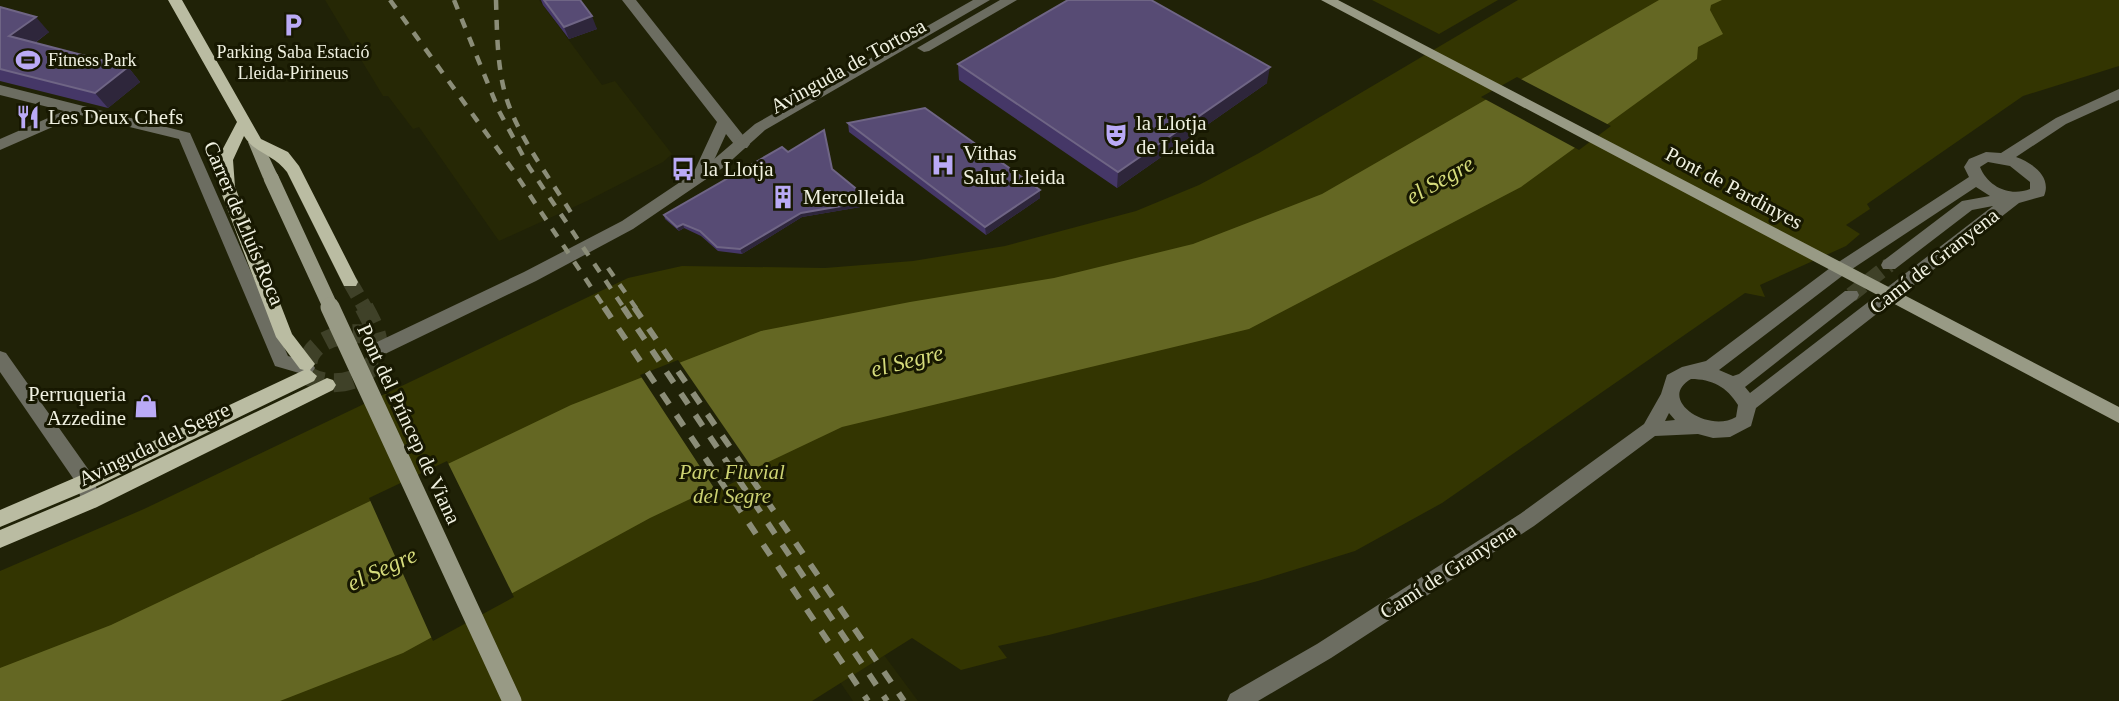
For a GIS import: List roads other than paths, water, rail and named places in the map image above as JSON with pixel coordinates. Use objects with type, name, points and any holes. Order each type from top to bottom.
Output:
[{"type":"main road","points":[[175,0],[255,142],[283,156],[295,170],[350,282]]},
{"type":"main road","name":"Pont de Pardinyes","points":[[1328,0],[2119,416]]},
{"type":"main road","points":[[243,124],[225,160],[227,187],[285,337],[307,369]]},
{"type":"main road","name":"Pont del Príncep de Viana","points":[[255,142],[512,701]]},
{"type":"main road","name":"Avinguda del Segre","points":[[0,539],[307,369]]},
{"type":"main road","name":"Avinguda del Segre","points":[[0,519],[88,492],[327,385]]},
{"type":"street","points":[[629,0],[742,145]]},
{"type":"street","name":"Avinguda de Tortosa","points":[[696,180],[742,145],[760,127],[984,0]]},
{"type":"street","name":"Avinguda de Tortosa","points":[[742,145],[780,128],[1010,0]]},
{"type":"street","name":"Carrer de Lluís Roca","points":[[0,90],[185,136],[250,295],[281,361],[307,369]]},
{"type":"street","points":[[2004,158],[2027,146],[2061,121],[2119,94]]},
{"type":"street","points":[[0,145],[78,110]]},
{"type":"street","points":[[381,348],[606,239],[650,214],[696,180],[724,121]]},
{"type":"street","points":[[2026,168],[2027,146]]},
{"type":"street","points":[[1986,157],[2004,158],[2026,168],[2038,181],[2038,192],[2015,197],[1994,191],[1973,173],[1974,163],[1986,157]]},
{"type":"street","name":"Camí de Granyena","points":[[1968,205],[1977,179]]},
{"type":"street","name":"Camí de Granyena","points":[[1699,372],[1712,366],[1840,269],[1977,179]]},
{"type":"street","name":"Camí de Granyena","points":[[1889,265],[1968,205],[2015,197]]},
{"type":"street","name":"Camí de Granyena","points":[[1747,405],[2015,197]]},
{"type":"street","name":"Camí de Granyena","points":[[1732,385],[1745,379],[1851,295]]},
{"type":"street","points":[[0,358],[88,492]]},
{"type":"street","points":[[1699,372],[1732,385],[1747,405],[1745,421],[1731,430],[1709,430],[1698,426],[1679,413],[1669,396],[1672,380],[1679,375],[1699,372]]},
{"type":"street","name":"Camí de Granyena","points":[[1238,701],[1324,651],[1527,520],[1651,429],[1669,396]]},
{"type":"street","points":[[1651,429],[1698,426]]},
{"type":"water","name":"el Segre","points":[[1659,0],[1722,0],[1711,5],[1710,10],[1723,34],[1698,47],[1697,59],[1521,187],[1249,329],[842,427],[650,518],[403,653],[280,701],[0,701],[0,668],[111,625],[571,405],[761,331],[1054,278],[1193,244],[1322,194]]},
{"type":"tunnel","points":[[1851,295],[1889,265]]},
{"type":"tunnel","points":[[350,282],[365,308]]},
{"type":"tunnel","points":[[364,307],[374,326],[378,342],[375,359],[370,368],[362,375],[342,382],[330,383],[310,377],[308,364],[311,354],[318,346],[340,336],[376,336]]},
{"type":"railway","points":[[390,0],[515,173],[605,308]]},
{"type":"railway","points":[[454,0],[499,111],[529,167],[624,308]]},
{"type":"railway","points":[[496,0],[499,61],[506,97],[527,143],[573,216]]},
{"type":"railway","points":[[608,268],[636,308]]},
{"type":"railway","points":[[604,307],[868,701]]},
{"type":"railway","points":[[623,307],[887,701]]},
{"type":"railway","points":[[634,307],[904,701]]},
{"type":"place","name":"Parking Saba Estació Lleida-Pirineus","points":[[293,25]]},
{"type":"place","name":"Fitness Park","points":[[28,60]]},
{"type":"place","name":"Les Deux Chefs","points":[[28,117]]},
{"type":"place","name":"la Llotja de Lleida","points":[[1116,135]]},
{"type":"place","name":"Vithas Salut Lleida","points":[[943,165]]},
{"type":"place","name":"la Llotja","points":[[683,169]]},
{"type":"place","name":"Mercolleida","points":[[783,197]]},
{"type":"place","name":"Perruqueria Azzedine","points":[[146,406]]},
{"type":"park label","name":"Parc Fluvial del Segre","points":[[732,484]]}]
